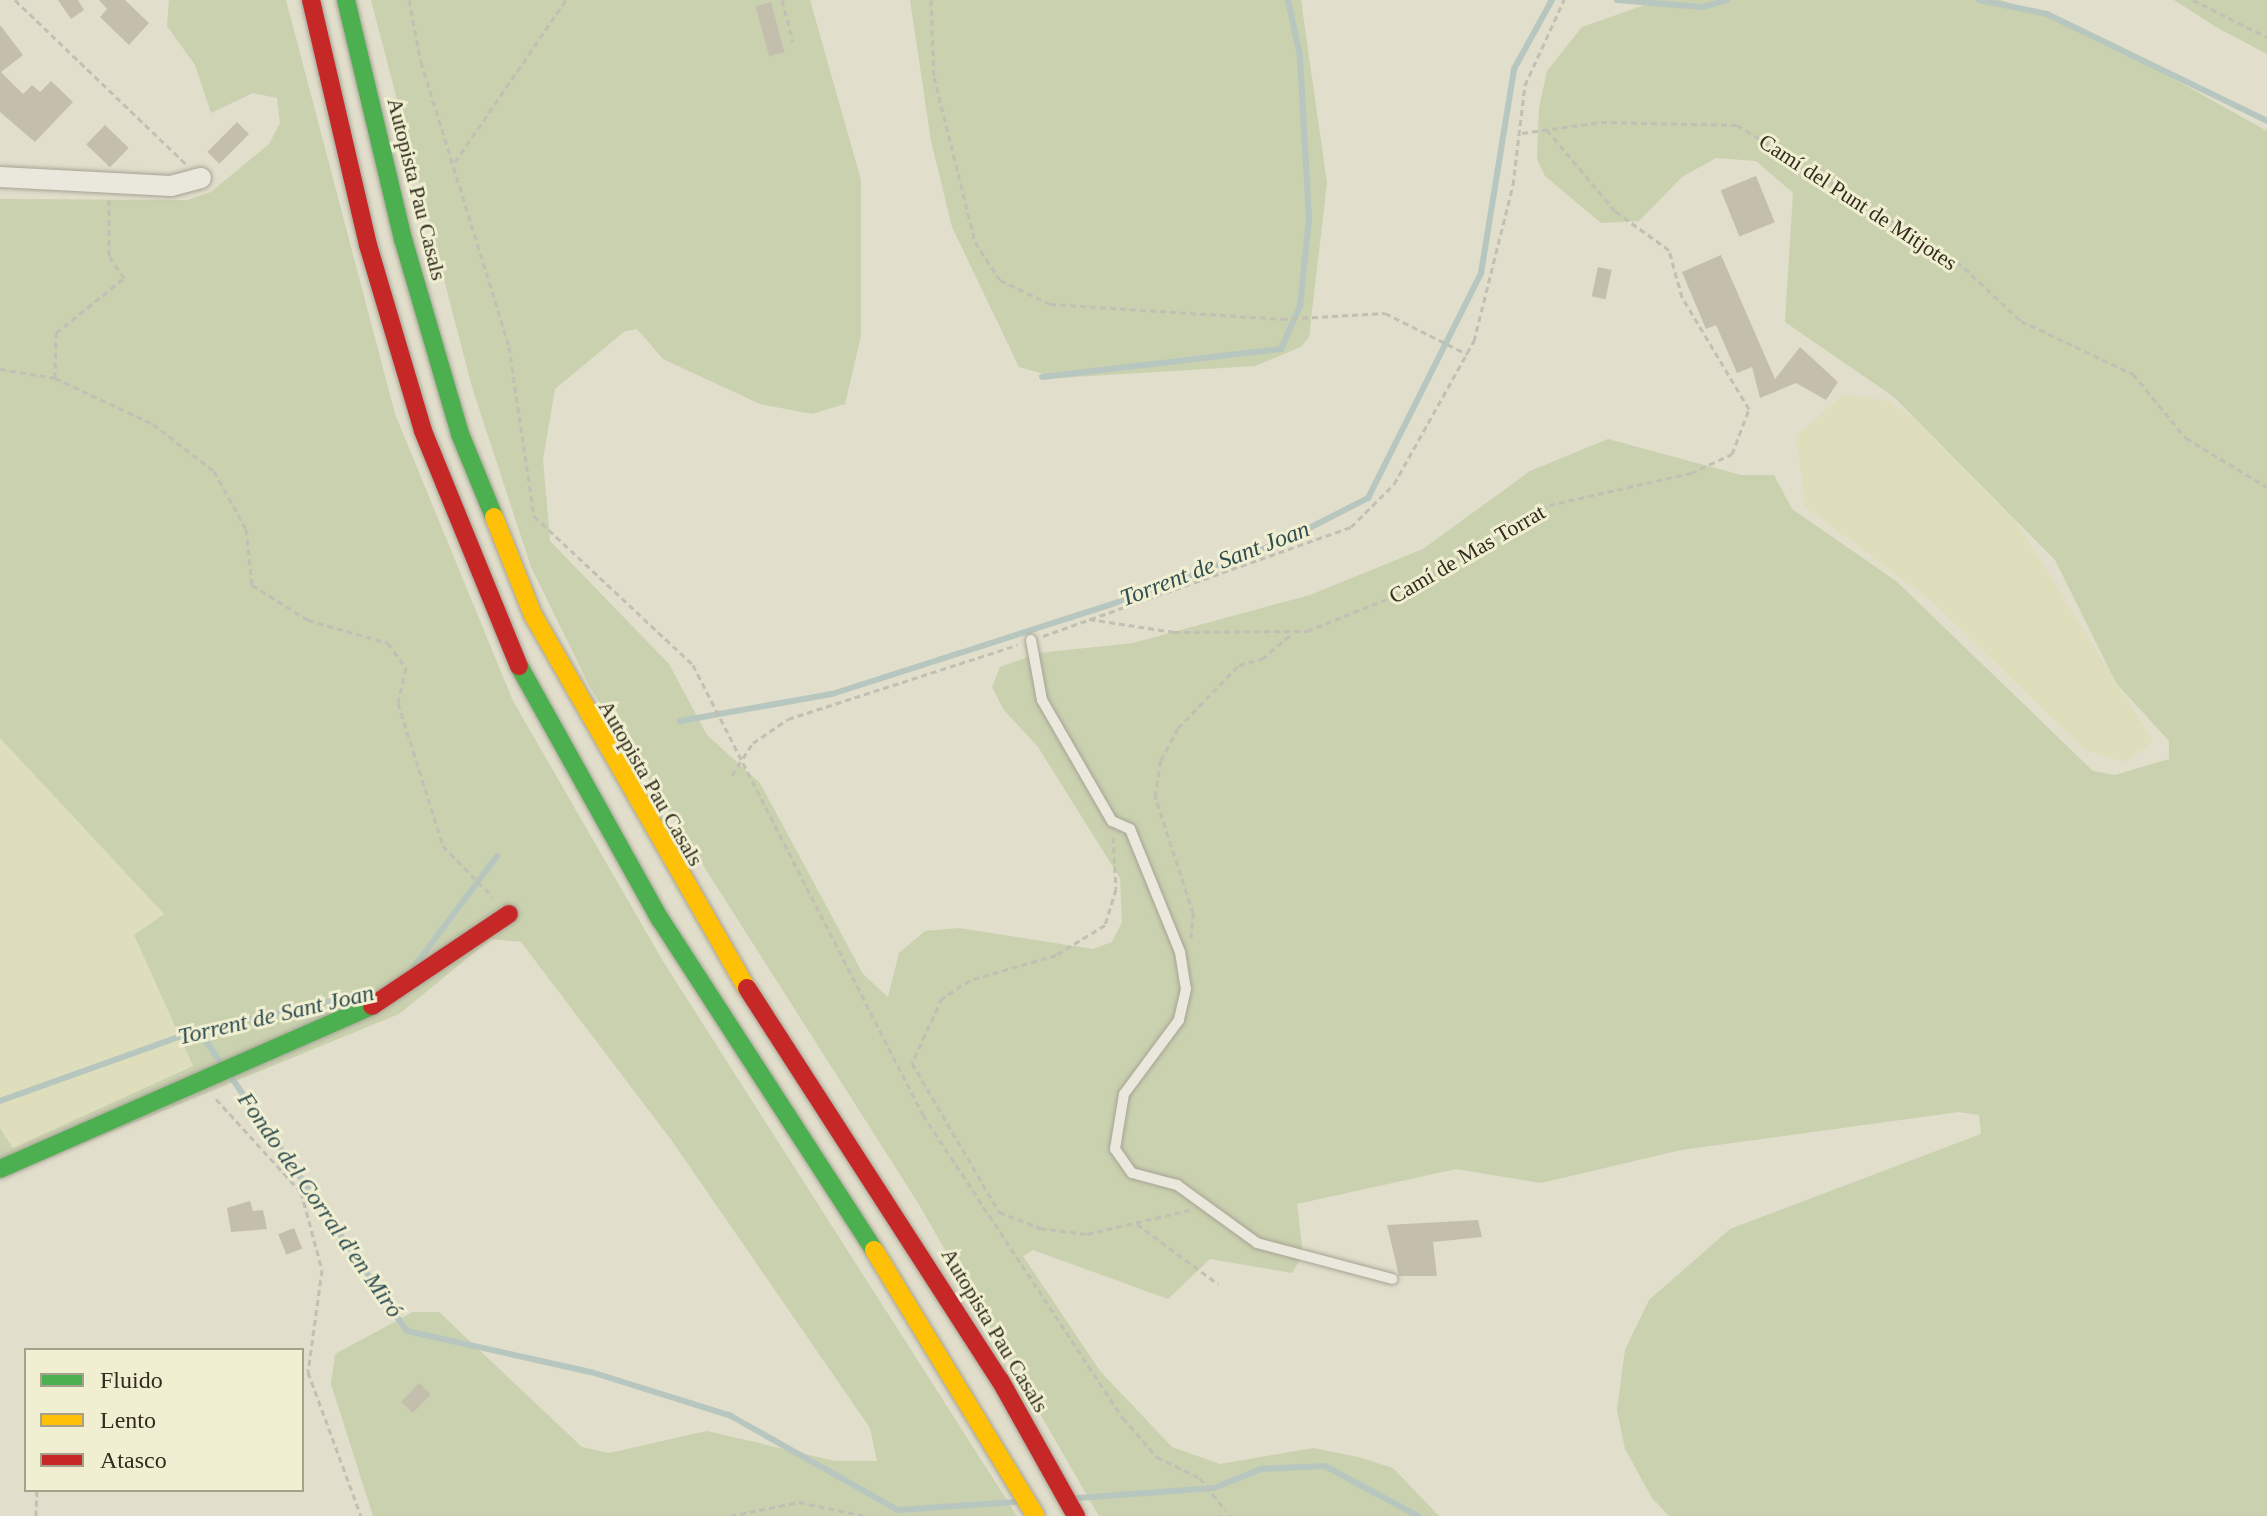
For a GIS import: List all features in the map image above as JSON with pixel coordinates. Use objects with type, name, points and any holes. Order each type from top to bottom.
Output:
[{"type":"main road","points":[[311,0],[368,245],[423,431],[496,621],[638,883],[961,1385],[1036,1516]]},
{"type":"main road","name":"Autopista Pau Casals","points":[[346,0],[403,239],[460,434],[533,615],[690,899],[1000,1380],[1076,1516]]},
{"type":"main road","points":[[0,1169],[397,993],[509,914]]},
{"type":"street","points":[[0,177],[171,186],[201,178]]},
{"type":"lane","points":[[1031,640],[1042,700],[1112,821],[1130,829],[1163,896],[1186,989],[1179,1020],[1124,1094],[1115,1149],[1132,1173],[1177,1185],[1257,1243],[1392,1279]]},
{"type":"path","points":[[15,0],[201,178]]},
{"type":"path","points":[[409,0],[509,347],[534,516],[693,665],[923,1115],[1123,1418],[1157,1457],[1200,1478],[1225,1510],[1234,1516]]},
{"type":"path","points":[[455,162],[566,0]]},
{"type":"path","points":[[782,0],[793,42]]},
{"type":"path","points":[[931,0],[934,77],[975,242],[1000,280],[1050,304],[1282,319],[1385,313],[1467,354]]},
{"type":"path","points":[[732,775],[743,759],[788,719],[1031,640],[1351,527],[1394,484],[1467,354],[1522,133],[1536,50],[1564,0]]},
{"type":"path","points":[[2193,0],[2267,37]]},
{"type":"path","name":"Camí del Punt de Mitjotes","points":[[1522,133],[1601,122],[1737,125],[1957,261],[2021,321],[2133,374],[2186,438],[2267,487]]},
{"type":"path","name":"Camí de Mas Torrat","points":[[1088,619],[1174,632],[1294,632],[1345,620],[1404,592],[1549,505],[1691,473],[1732,454],[1749,409],[1682,297],[1669,250],[1615,211],[1547,130]]},
{"type":"path","points":[[55,378],[56,333],[124,278],[109,256],[109,183]]},
{"type":"path","points":[[0,369],[55,378],[153,424],[214,471],[246,529],[252,585],[308,620],[388,643],[406,668],[398,703],[443,846],[509,914]]},
{"type":"path","points":[[1190,944],[1193,913],[1155,796],[1161,760],[1178,728],[1239,665],[1262,659],[1294,632]]},
{"type":"path","points":[[1112,821],[1116,889],[1105,925],[1056,955],[970,980],[942,998],[917,1038],[912,1063],[999,1212],[1040,1228],[1087,1234],[1206,1205]]},
{"type":"path","points":[[198,1079],[301,1192],[322,1270],[308,1372],[361,1516]]},
{"type":"path","points":[[1137,1224],[1218,1284]]},
{"type":"path","points":[[36,1516],[37,1492]]},
{"type":"path","points":[[730,1516],[799,1502],[865,1516]]},
{"type":"path","points":[[1217,1516],[1225,1510]]},
{"type":"green space","points":[[169,0],[286,0],[395,414],[513,701],[664,963],[1017,1516],[373,1516],[331,1384],[335,1354],[413,1312],[439,1312],[582,1447],[609,1453],[707,1431],[835,1461],[877,1461],[870,1428],[672,1141],[521,942],[491,939],[399,1014],[0,1178],[0,1128],[13,1148],[193,1066],[134,935],[164,914],[0,738],[0,199],[187,200],[211,192],[269,144],[280,123],[277,98],[253,93],[211,113],[195,65],[167,26]]},
{"type":"green space","points":[[371,0],[810,0],[861,180],[861,336],[845,404],[812,414],[760,404],[663,359],[637,329],[625,331],[555,389],[543,459],[550,541],[669,664],[707,735],[760,783],[863,974],[888,997],[899,953],[925,931],[959,928],[1093,949],[1112,942],[1122,922],[1120,878],[1038,747],[1004,710],[992,687],[1000,667],[1039,653],[1133,643],[1310,595],[1423,549],[1530,471],[1608,439],[1741,475],[1774,475],[1792,509],[1896,581],[2093,771],[2115,775],[2169,759],[2169,741],[2116,683],[2055,560],[1894,397],[1785,322],[1793,193],[1756,161],[1716,158],[1682,177],[1639,221],[1601,223],[1545,176],[1537,159],[1539,108],[1547,71],[1582,27],[1659,0],[2001,0],[2090,32],[2267,131],[2267,1516],[1669,1516],[1652,1498],[1625,1449],[1617,1410],[1625,1350],[1649,1300],[1730,1229],[1981,1134],[1979,1115],[1959,1112],[1681,1150],[1541,1183],[1456,1169],[1297,1204],[1303,1255],[1292,1273],[1210,1259],[1168,1299],[1033,1250],[1023,1256],[1100,1371],[1172,1447],[1220,1464],[1313,1448],[1358,1457],[1393,1468],[1439,1516],[1099,1516],[918,1203],[591,689],[531,567],[472,387]]},
{"type":"green space","points":[[910,0],[1301,0],[1327,183],[1309,337],[1301,347],[1255,366],[1058,378],[1019,367],[952,227],[931,141]]},
{"type":"green space","points":[[2174,0],[2267,0],[2267,54],[2216,27]]},
{"type":"green space","points":[[1844,394],[1888,401],[1975,456],[2153,741],[2126,762],[2085,750],[1934,603],[1805,506],[1796,436]]},
{"type":"green space","points":[[0,738],[165,914],[134,935],[193,1067],[13,1148],[0,1128]]},
{"type":"building","points":[[58,0],[78,0],[84,10],[71,19]]},
{"type":"building","points":[[99,0],[125,0],[149,23],[129,45],[100,17],[107,9]]},
{"type":"building","points":[[771,2],[784,52],[769,56],[756,6]]},
{"type":"building","points":[[0,25],[23,55],[1,72],[23,94],[32,85],[40,92],[51,81],[73,102],[35,142],[0,112]]},
{"type":"building","points":[[237,122],[249,134],[219,164],[207,152]]},
{"type":"building","points":[[105,125],[129,148],[110,167],[86,144]]},
{"type":"building","points":[[1756,176],[1775,222],[1739,237],[1721,190]]},
{"type":"building","points":[[1721,255],[1775,379],[1800,347],[1838,382],[1826,400],[1796,383],[1760,398],[1752,367],[1737,373],[1716,325],[1706,329],[1682,272]]},
{"type":"building","points":[[1598,267],[1612,270],[1605,299],[1592,296]]},
{"type":"building","points":[[250,1201],[253,1211],[263,1210],[267,1229],[231,1232],[227,1208]]},
{"type":"building","points":[[1478,1220],[1482,1237],[1433,1242],[1437,1276],[1399,1276],[1387,1225]]},
{"type":"building","points":[[294,1228],[302,1248],[286,1255],[278,1234]]},
{"type":"building","points":[[419,1383],[431,1394],[413,1413],[401,1402]]},
{"type":"waterway","points":[[1042,377],[1281,349],[1300,306],[1309,219],[1300,56],[1288,0]]},
{"type":"waterway","name":"Torrent de Sant Joan","points":[[680,721],[832,694],[1112,604],[1282,542],[1368,498],[1481,273],[1514,69],[1552,0]]},
{"type":"waterway","points":[[1617,0],[1703,7],[1727,0]]},
{"type":"waterway","points":[[1979,0],[2047,14],[2267,121]]},
{"type":"waterway","name":"Torrent de Sant Joan","points":[[413,968],[497,856]]},
{"type":"waterway","name":"Torrent de Sant Joan","points":[[0,1101],[187,1034],[371,992]]},
{"type":"waterway","name":"Fondo del Corral d'en Miró","points":[[201,1034],[222,1065]]},
{"type":"waterway","name":"Fondo del Corral d'en Miró","points":[[231,1077],[407,1331],[591,1372],[731,1416],[898,1510],[1015,1502]]},
{"type":"waterway","name":"Fondo del Corral d'en Miró","points":[[1078,1498],[1214,1488],[1261,1469],[1325,1466],[1418,1516]]},
{"type":"traffic: fast","points":[[346,0],[403,239],[460,434],[494,517]]},
{"type":"traffic: fast","points":[[519,666],[660,919],[874,1250]]},
{"type":"traffic: fast","points":[[0,1169],[372,1006]]},
{"type":"traffic: slow","points":[[494,517],[533,615],[747,988]]},
{"type":"traffic: slow","points":[[874,1250],[1036,1516]]},
{"type":"traffic: jam","points":[[311,0],[368,245],[423,431],[519,666]]},
{"type":"traffic: jam","points":[[372,1006],[509,914]]},
{"type":"traffic: jam","points":[[747,988],[1000,1380],[1076,1516]]}]
